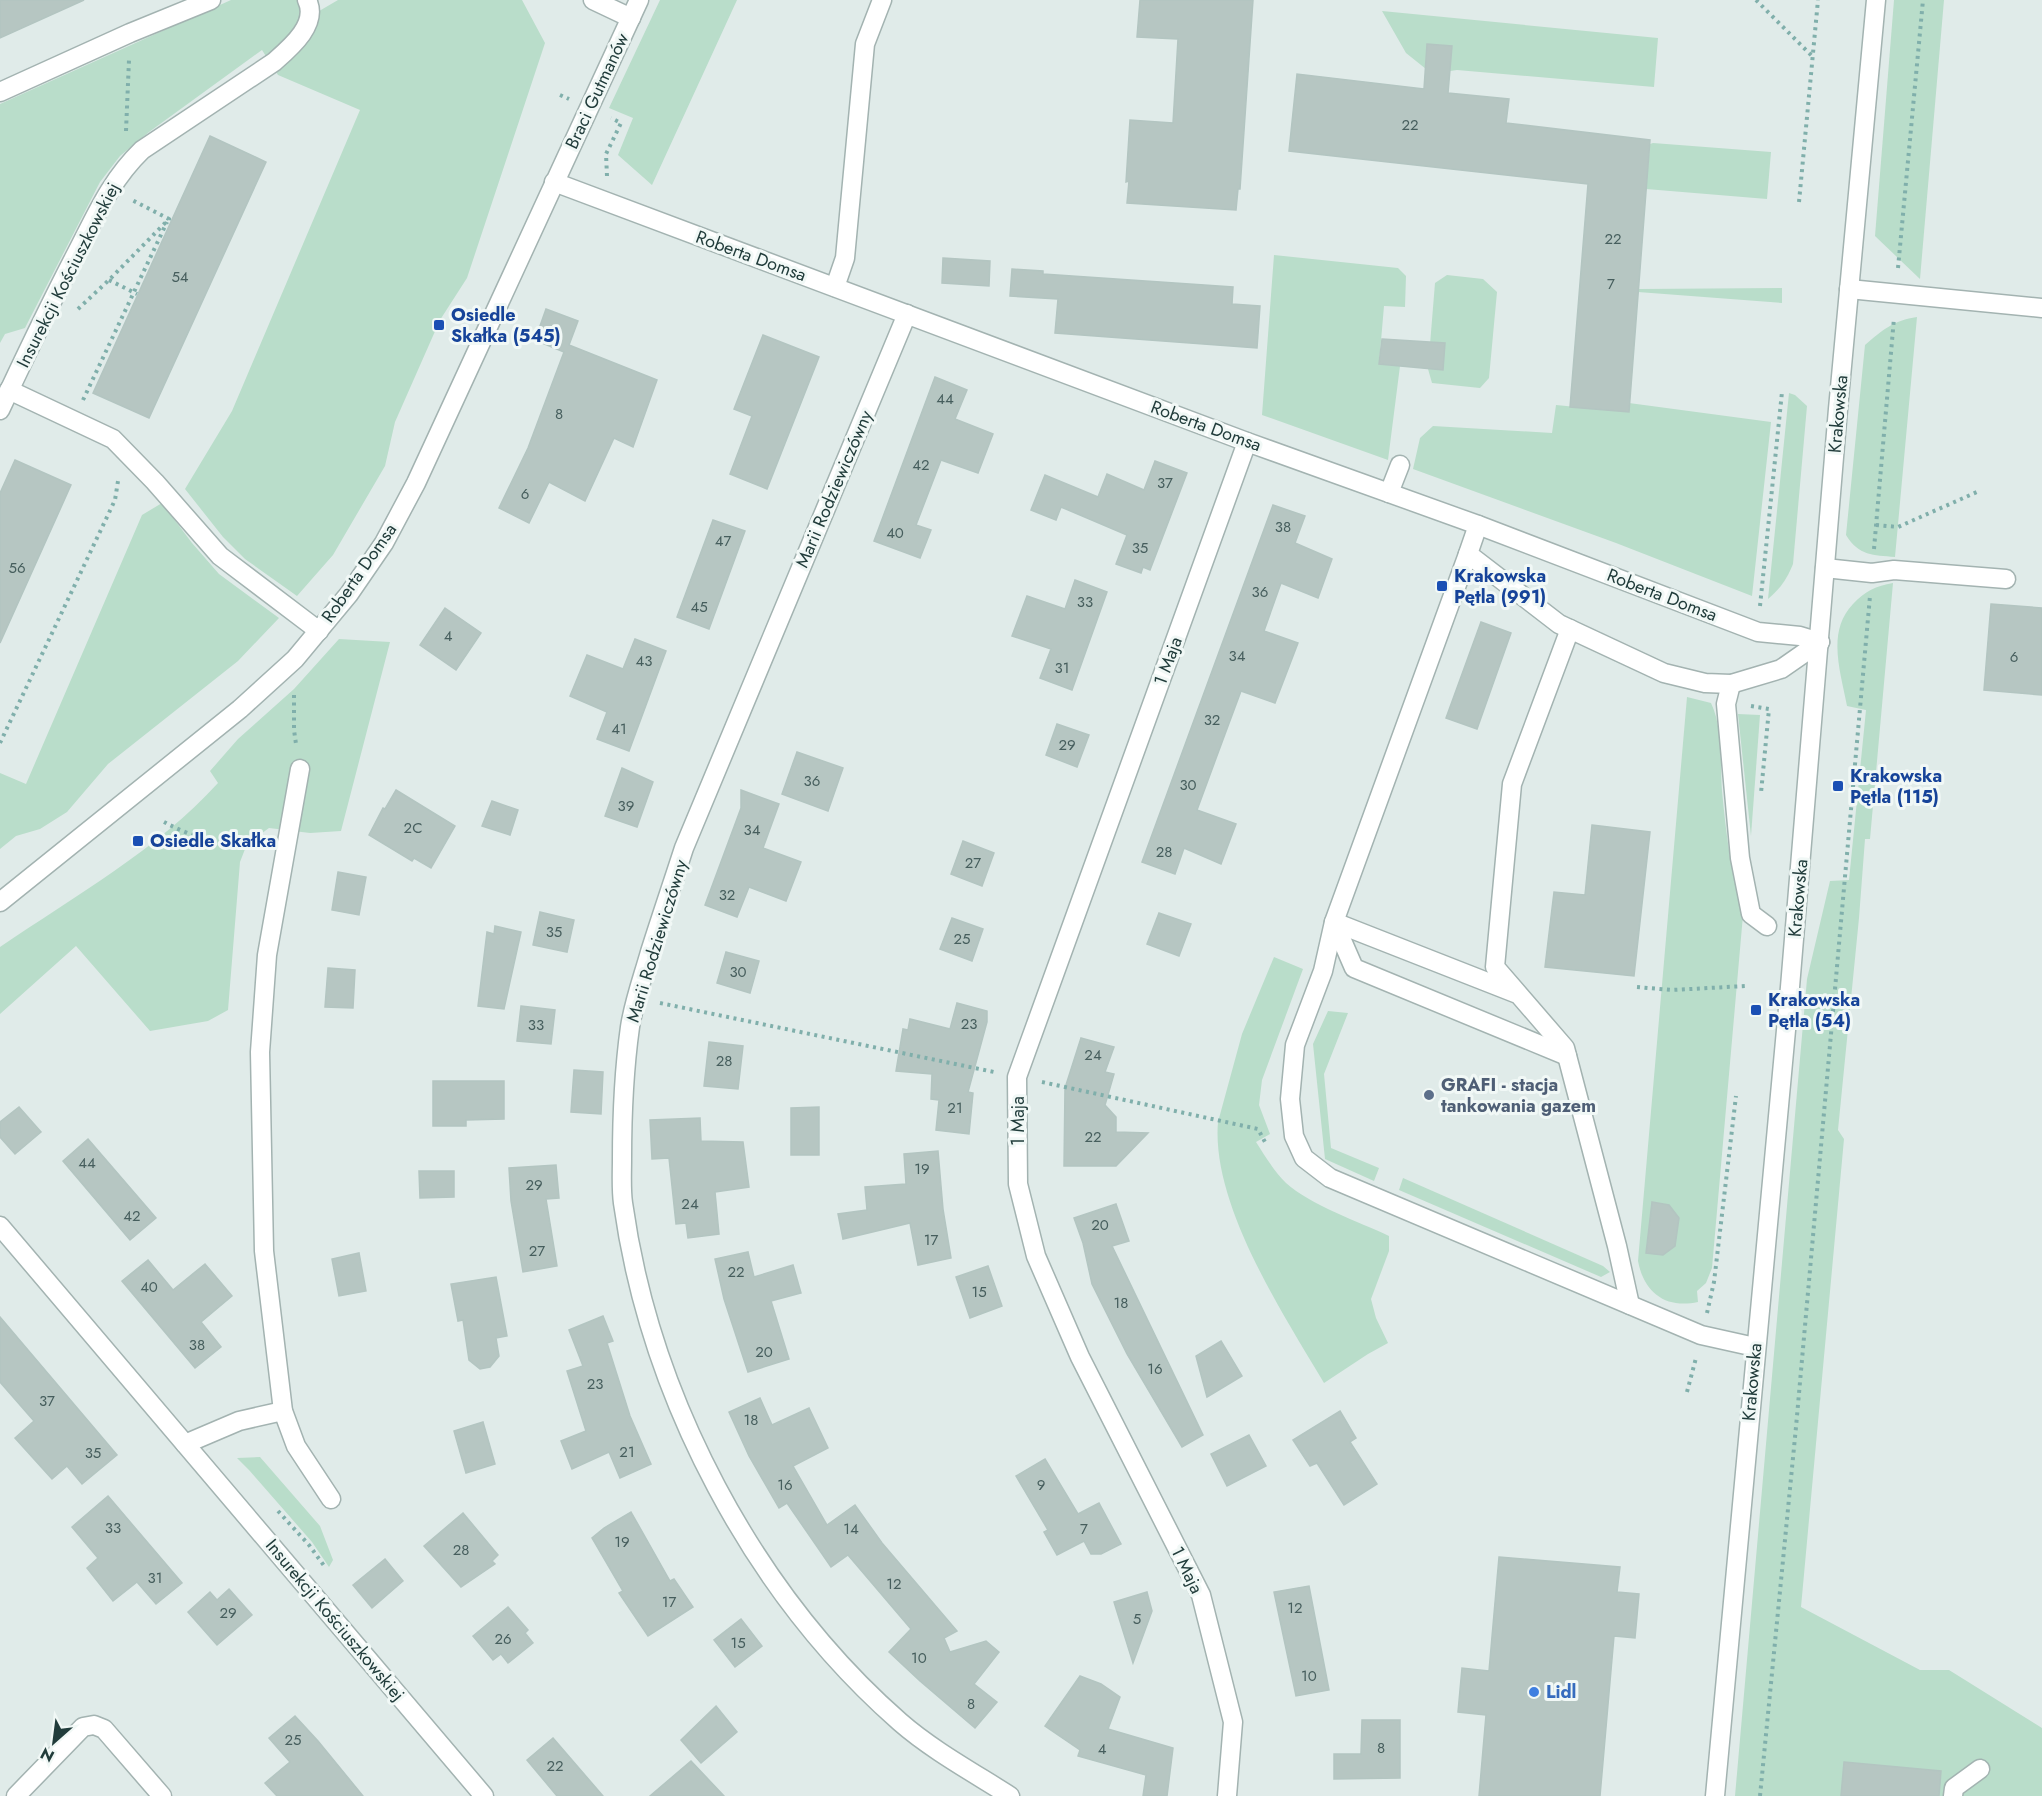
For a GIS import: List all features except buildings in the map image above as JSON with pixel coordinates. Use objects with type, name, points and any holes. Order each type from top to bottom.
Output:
[{"type":"street","points":[[0,92],[130,33],[211,0]]},
{"type":"street","name":"Insurekcji Kościuszkowskiej","points":[[0,410],[50,304],[110,189],[124,168],[142,150],[274,62],[293,45],[306,27],[309,5],[307,0]]},
{"type":"street","points":[[593,0],[631,18]]},
{"type":"street","name":"Braci Gutmanów","points":[[554,182],[639,0]]},
{"type":"street","points":[[834,287],[845,258],[865,44],[882,0]]},
{"type":"street","name":"Krakowska","points":[[1715,1796],[1790,987],[1849,289],[1876,0]]},
{"type":"street","name":"Roberta Domsa","points":[[0,902],[240,709],[295,659],[349,594],[384,543],[416,483],[554,182],[1247,442],[1478,525],[1758,632],[1800,636],[1820,642]]},
{"type":"street","points":[[1849,289],[2042,308]]},
{"type":"street","name":"Marii Rodziewiczówny","points":[[907,314],[684,848],[636,998],[630,1028],[622,1123],[623,1201],[637,1277],[656,1350],[697,1450],[732,1518],[790,1602],[850,1675],[902,1724],[960,1765],[1010,1796]]},
{"type":"street","name":"Insurekcji Kościuszkowskiej","points":[[9,390],[113,439],[155,482],[220,556],[319,632]]},
{"type":"street","name":"1 Maja","points":[[1227,1796],[1233,1722],[1201,1595],[1080,1357],[1036,1256],[1018,1184],[1017,1077],[1247,442]]},
{"type":"street","points":[[1389,493],[1400,465]]},
{"type":"street","points":[[1478,525],[1334,922],[1323,971],[1295,1045],[1290,1099],[1294,1136],[1304,1158],[1330,1178],[1701,1335],[1755,1347]]},
{"type":"street","points":[[1468,554],[1559,624],[1664,673],[1705,683],[1731,684],[1781,669],[1820,642]]},
{"type":"street","points":[[1825,568],[1872,573],[1894,570],[2006,579]]},
{"type":"street","points":[[1570,629],[1512,784],[1495,968],[1565,1048],[1617,1246],[1630,1305]]},
{"type":"street","points":[[1731,684],[1726,704],[1740,858],[1751,914],[1767,926]]},
{"type":"street","points":[[300,769],[267,955],[260,1052],[264,1251],[283,1411],[296,1446],[331,1499]]},
{"type":"street","points":[[1334,922],[1515,993]]},
{"type":"street","points":[[1334,922],[1354,968],[1567,1056]]},
{"type":"street","name":"Insurekcji Kościuszkowskiej","points":[[0,1226],[484,1796]]},
{"type":"street","points":[[185,1444],[239,1421],[283,1411]]},
{"type":"street","points":[[16,1796],[83,1727],[94,1725],[104,1729],[162,1796]]},
{"type":"street","points":[[1953,1796],[1954,1788],[1980,1769]]},
{"type":"path","points":[[1756,0],[1813,57]]},
{"type":"path","points":[[1799,202],[1818,0]]},
{"type":"path","points":[[1760,1796],[1796,1427],[1923,0]]},
{"type":"path","points":[[124,168],[130,33]]},
{"type":"path","points":[[589,109],[621,123],[606,154],[607,177]]},
{"type":"path","points":[[110,189],[169,219]]},
{"type":"path","points":[[50,304],[70,316],[169,219]]},
{"type":"path","points":[[79,409],[169,219]]},
{"type":"path","points":[[109,280],[135,293]]},
{"type":"path","points":[[1761,596],[1782,392]]},
{"type":"path","points":[[0,743],[115,500],[119,486],[117,477]]},
{"type":"path","points":[[1876,525],[1898,527],[1977,492]]},
{"type":"path","points":[[164,822],[188,833],[224,844],[254,848],[285,847]]},
{"type":"path","points":[[1637,987],[1672,990],[1745,986]]},
{"type":"path","points":[[636,998],[1258,1128],[1265,1142]]},
{"type":"path","points":[[1707,1314],[1714,1282],[1736,1096]]},
{"type":"path","points":[[1687,1392],[1697,1353]]},
{"type":"green space","points":[[231,0],[301,0],[302,17],[297,24],[338,0],[522,0],[545,43],[467,278],[440,320],[395,422],[385,466],[333,555],[297,596],[245,559],[223,537],[185,489],[232,411],[360,110],[278,75],[262,50],[149,132],[120,156],[100,182],[25,328],[5,334],[0,343],[0,104]]},
{"type":"green space","points":[[660,0],[737,0],[652,185],[618,155],[633,118],[609,108]]},
{"type":"green space","points":[[1894,0],[1944,0],[1920,279],[1875,236]]},
{"type":"green space","points":[[1382,11],[1658,38],[1654,87],[1450,71],[1452,46],[1428,44],[1426,69],[1406,53]]},
{"type":"green space","points":[[1650,144],[1771,152],[1767,199],[1646,189]]},
{"type":"green space","points":[[1274,255],[1398,268],[1406,276],[1405,307],[1384,306],[1379,364],[1400,366],[1388,460],[1262,415]]},
{"type":"green space","points":[[1447,275],[1483,279],[1497,292],[1489,378],[1480,388],[1432,383],[1428,369],[1435,283]]},
{"type":"green space","points":[[1782,288],[1782,303],[1638,292],[1639,289]]},
{"type":"green space","points":[[1917,317],[1895,557],[1873,555],[1861,551],[1846,535],[1865,345],[1895,323]]},
{"type":"green space","points":[[1789,393],[1795,395],[1807,406],[1793,564],[1783,583],[1768,599]]},
{"type":"green space","points":[[1629,403],[1771,422],[1752,596],[1616,543],[1413,469],[1420,438],[1433,426],[1552,433],[1556,405],[1628,412]]},
{"type":"green space","points":[[162,503],[219,574],[279,618],[238,661],[108,764],[67,812],[40,829],[16,836],[0,849],[0,773],[26,784],[142,515]]},
{"type":"green space","points":[[1893,583],[1870,839],[1865,839],[1838,1130],[1844,1139],[1801,1607],[1920,1670],[1949,1670],[2042,1728],[2042,1796],[1735,1796],[1807,979],[1830,881],[1849,880],[1866,710],[1847,706],[1839,667],[1838,640],[1845,615],[1853,604],[1871,590]]},
{"type":"green space","points":[[339,639],[390,642],[341,831],[310,833],[269,828],[247,844],[240,862],[228,1010],[208,1021],[150,1031],[76,946],[0,1014],[0,947],[114,871],[169,830],[218,783],[210,771],[238,739],[294,689]]},
{"type":"green space","points":[[1687,697],[1711,703],[1718,723],[1727,838],[1743,915],[1712,1268],[1706,1283],[1697,1291],[1698,1302],[1686,1304],[1667,1301],[1651,1290],[1645,1282],[1638,1261]]},
{"type":"green space","points":[[1738,714],[1760,715],[1751,836]]},
{"type":"green space","points":[[1274,957],[1303,969],[1262,1080],[1259,1105],[1270,1134],[1256,1142],[1278,1174],[1296,1191],[1321,1206],[1389,1236],[1389,1251],[1371,1299],[1376,1318],[1388,1343],[1324,1383],[1289,1325],[1253,1257],[1226,1188],[1219,1154],[1218,1122],[1242,1034]]},
{"type":"green space","points":[[1328,1011],[1348,1013],[1324,1074],[1331,1148],[1379,1168],[1374,1181],[1325,1159],[1313,1044]]},
{"type":"green space","points":[[1403,1178],[1603,1266],[1610,1272],[1601,1277],[1399,1190]]},
{"type":"green space","points":[[260,1457],[320,1526],[333,1560],[329,1567],[312,1542],[237,1458]]},
{"type":"place","name":"Osiedle Skałka (545)","points":[[439,325]]},
{"type":"place","name":"Krakowska Pętla (991)","points":[[1442,586]]},
{"type":"place","name":"Krakowska Pętla (115)","points":[[1838,786]]},
{"type":"place","name":"Osiedle Skałka","points":[[138,841]]},
{"type":"place","name":"Krakowska Pętla (54)","points":[[1756,1010]]},
{"type":"place","name":"GRAFI - stacja tankowania gazem","points":[[1429,1095]]},
{"type":"place","name":"Lidl","points":[[1534,1692]]}]
